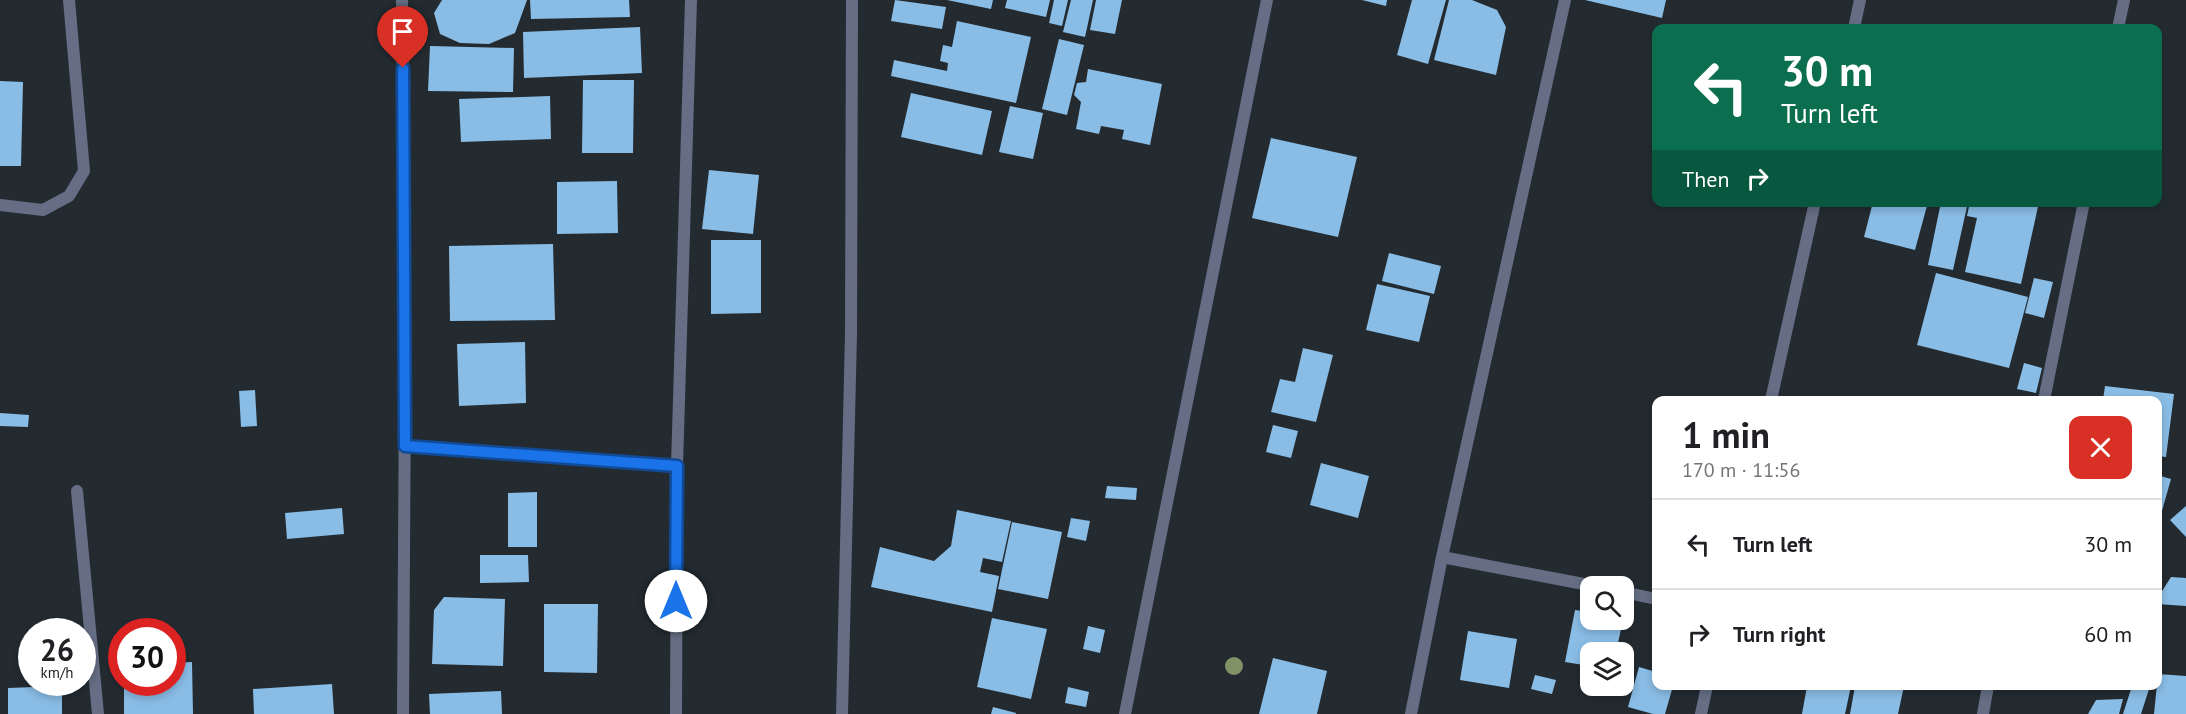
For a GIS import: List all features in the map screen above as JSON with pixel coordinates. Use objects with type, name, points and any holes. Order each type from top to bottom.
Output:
[{"type":"street","points":[[0,205],[43,210],[69,196],[84,171],[69,0]]},
{"type":"street","points":[[402,0],[405,446],[403,714]]},
{"type":"street","points":[[676,714],[677,466],[691,0]]},
{"type":"street","points":[[842,714],[851,334],[852,0]]},
{"type":"street","points":[[1125,714],[1268,0]]},
{"type":"street","points":[[1411,714],[1442,557],[1565,0]]},
{"type":"street","points":[[1855,24],[1860,0]]},
{"type":"street","points":[[2119,24],[2124,0]]},
{"type":"street","points":[[1772,396],[1814,207]]},
{"type":"street","points":[[2045,396],[2083,207]]},
{"type":"street","points":[[405,446],[677,466]]},
{"type":"street","points":[[76,491],[98,714]]},
{"type":"street","points":[[1442,557],[1580,583]]},
{"type":"street","points":[[1634,594],[1652,597]]},
{"type":"street","points":[[1701,714],[1706,690]]},
{"type":"street","points":[[1983,714],[1987,690]]},
{"type":"building","points":[[442,0],[527,0],[515,33],[489,44],[460,43],[440,34],[434,13]]},
{"type":"building","points":[[530,0],[629,0],[630,17],[531,19]]},
{"type":"building","points":[[895,0],[946,7],[942,29],[891,21]]},
{"type":"building","points":[[947,0],[993,0],[991,9]]},
{"type":"building","points":[[1007,0],[1050,0],[1046,17],[1005,8]]},
{"type":"building","points":[[1054,0],[1068,0],[1062,26],[1049,23]]},
{"type":"building","points":[[1071,0],[1093,0],[1085,37],[1063,32]]},
{"type":"building","points":[[1096,0],[1122,0],[1115,34],[1090,30]]},
{"type":"building","points":[[1362,0],[1387,0],[1386,6]]},
{"type":"building","points":[[1412,0],[1446,0],[1428,64],[1397,55]]},
{"type":"building","points":[[1449,0],[1472,0],[1497,10],[1506,27],[1496,75],[1434,60]]},
{"type":"building","points":[[1585,0],[1666,0],[1662,18]]},
{"type":"building","points":[[957,21],[1031,37],[1016,103],[891,76],[894,60],[947,71],[948,63],[940,61],[943,45],[952,47]]},
{"type":"building","points":[[640,27],[642,73],[524,78],[523,32]]},
{"type":"building","points":[[1059,39],[1084,45],[1067,115],[1042,109]]},
{"type":"building","points":[[430,46],[514,48],[513,92],[428,91]]},
{"type":"building","points":[[1088,69],[1162,84],[1150,145],[1122,139],[1124,130],[1101,126],[1099,134],[1076,129],[1081,102],[1074,95],[1077,83],[1086,82]]},
{"type":"building","points":[[583,80],[634,80],[633,153],[582,153]]},
{"type":"building","points":[[0,81],[23,82],[21,166],[0,166]]},
{"type":"building","points":[[911,93],[992,111],[982,155],[901,137]]},
{"type":"building","points":[[550,96],[551,139],[461,142],[459,99]]},
{"type":"building","points":[[1010,106],[1043,113],[1033,159],[999,152]]},
{"type":"building","points":[[1271,138],[1357,157],[1338,237],[1252,218]]},
{"type":"building","points":[[709,170],[759,175],[753,234],[702,229]]},
{"type":"building","points":[[617,181],[618,233],[557,234],[557,182]]},
{"type":"building","points":[[1872,207],[1927,207],[1915,250],[1864,237]]},
{"type":"building","points":[[1940,207],[1967,207],[1953,270],[1928,265]]},
{"type":"building","points":[[1969,207],[2038,207],[2021,284],[1965,272],[1977,218],[1967,216]]},
{"type":"building","points":[[711,240],[761,240],[761,313],[711,314]]},
{"type":"building","points":[[553,244],[555,320],[450,321],[449,246]]},
{"type":"building","points":[[1389,253],[1441,266],[1434,294],[1382,281]]},
{"type":"building","points":[[1936,273],[2028,297],[2009,368],[1917,345]]},
{"type":"building","points":[[2034,278],[2053,282],[2044,318],[2025,313]]},
{"type":"building","points":[[1377,284],[1430,296],[1419,342],[1366,330]]},
{"type":"building","points":[[525,342],[526,403],[459,406],[457,344]]},
{"type":"building","points":[[1303,348],[1333,355],[1316,422],[1271,412],[1280,379],[1295,382]]},
{"type":"building","points":[[2024,363],[2042,368],[2036,393],[2017,389]]},
{"type":"building","points":[[2105,386],[2174,394],[2166,457],[2162,457],[2162,396],[2104,396]]},
{"type":"building","points":[[255,390],[257,426],[241,427],[239,391]]},
{"type":"building","points":[[0,413],[29,415],[28,427],[0,426]]},
{"type":"building","points":[[1273,425],[1298,431],[1291,458],[1266,452]]},
{"type":"building","points":[[1321,463],[1369,476],[1358,518],[1310,505]]},
{"type":"building","points":[[2162,476],[2171,479],[2162,511]]},
{"type":"building","points":[[1107,486],[1137,488],[1136,500],[1105,498]]},
{"type":"building","points":[[537,492],[537,547],[508,547],[508,493]]},
{"type":"building","points":[[2186,506],[2186,537],[2170,520]]},
{"type":"building","points":[[342,508],[344,534],[287,539],[285,513]]},
{"type":"building","points":[[957,510],[1011,521],[1002,562],[983,558],[980,572],[999,576],[992,612],[871,587],[880,547],[934,561],[951,546]]},
{"type":"building","points":[[1071,518],[1090,521],[1086,541],[1067,537]]},
{"type":"building","points":[[1012,522],[1062,532],[1048,599],[998,589]]},
{"type":"building","points":[[480,555],[528,555],[529,582],[480,583]]},
{"type":"building","points":[[2171,577],[2186,578],[2186,606],[2162,604],[2162,591]]},
{"type":"building","points":[[444,597],[505,599],[503,666],[432,664],[434,610]]},
{"type":"building","points":[[544,604],[598,604],[597,673],[544,672]]},
{"type":"building","points":[[1575,610],[1580,611],[1580,630],[1621,630],[1618,642],[1580,642],[1580,664],[1565,662]]},
{"type":"building","points":[[992,618],[1047,629],[1031,699],[977,687]]},
{"type":"building","points":[[1088,626],[1105,630],[1100,653],[1083,649]]},
{"type":"building","points":[[1468,631],[1517,639],[1509,688],[1460,680]]},
{"type":"building","points":[[1273,658],[1327,671],[1317,714],[1259,714]]},
{"type":"building","points":[[186,662],[192,662],[193,714],[124,714],[124,696],[186,696]]},
{"type":"building","points":[[1639,667],[1652,671],[1652,690],[1672,690],[1665,714],[1653,714],[1628,707],[1631,696],[1634,696],[1634,685]]},
{"type":"building","points":[[2162,674],[2186,676],[2186,714],[2154,714],[2156,690],[2162,690]]},
{"type":"building","points":[[1535,675],[1556,680],[1552,694],[1531,689]]},
{"type":"building","points":[[332,684],[334,714],[254,714],[253,689]]},
{"type":"building","points":[[1068,687],[1089,692],[1086,707],[1065,703]]},
{"type":"building","points":[[8,688],[18,688],[18,696],[62,696],[62,714],[8,714]]},
{"type":"building","points":[[1806,690],[1850,690],[1845,714],[1802,714]]},
{"type":"building","points":[[1854,690],[1903,690],[1898,714],[1850,714]]},
{"type":"building","points":[[2131,690],[2149,690],[2141,714],[2123,714]]},
{"type":"building","points":[[501,691],[502,714],[430,714],[429,694]]},
{"type":"building","points":[[2123,699],[2119,714],[2088,714],[2096,700]]},
{"type":"building","points":[[993,707],[1016,713],[1016,714],[991,714]]},
{"type":"route","points":[[403,68],[405,446],[677,466],[676,601]]}]
